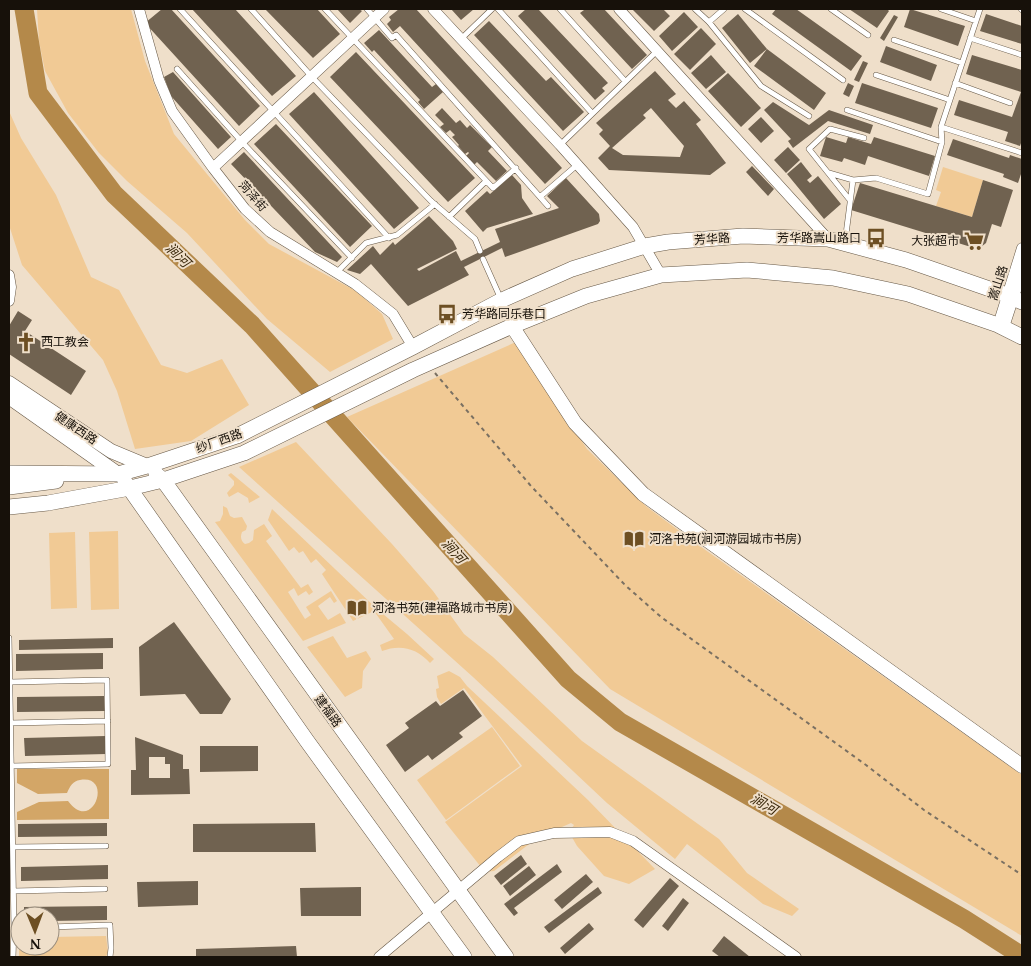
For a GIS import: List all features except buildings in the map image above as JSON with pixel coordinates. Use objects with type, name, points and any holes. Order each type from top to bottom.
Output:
[{"type":"main road","name":"芳华路","points":[[409,349],[502,300],[572,269],[645,246],[668,242],[743,236],[828,239],[906,260],[1015,298]]},
{"type":"main road","points":[[420,367],[512,326],[586,296],[661,275],[747,270],[833,278],[908,294],[1001,326],[1022,337]]},
{"type":"main road","name":"纱厂西路","points":[[9,472],[118,474],[147,466],[237,436],[409,349]]},
{"type":"main road","name":"纱厂西路","points":[[9,508],[130,488],[162,480],[244,453],[420,367]]},
{"type":"main road","name":"建福路","points":[[147,466],[162,480],[506,957]]},
{"type":"main road","points":[[9,487],[118,474],[130,488],[306,741],[464,957]]},
{"type":"street","name":"菏泽街","points":[[139,9],[159,80],[172,111],[245,209],[270,232],[355,284],[393,314],[409,349]]},
{"type":"street","points":[[213,168],[384,9]]},
{"type":"street","points":[[433,9],[462,38],[633,227],[661,275]]},
{"type":"street","points":[[620,9],[828,239]]},
{"type":"street","name":"嵩山路","points":[[1015,298],[1022,248]]},
{"type":"street","name":"嵩山路","points":[[1001,326],[1015,298],[1022,272]]},
{"type":"street","points":[[9,275],[11,287],[9,302]]},
{"type":"street","points":[[512,326],[574,423],[644,494],[1022,766]]},
{"type":"street","name":"健康西路","points":[[9,383],[111,451],[147,466]]},
{"type":"street","name":"健康西路","points":[[9,397],[118,474]]},
{"type":"street","points":[[378,957],[519,841],[554,833],[610,832],[633,841],[796,957]]},
{"type":"lane","points":[[180,9],[389,238]]},
{"type":"lane","points":[[251,9],[312,77],[435,204],[475,239],[480,250]]},
{"type":"lane","points":[[324,9],[493,188],[516,168]]},
{"type":"lane","points":[[367,9],[392,38],[396,35],[548,206]]},
{"type":"lane","points":[[462,38],[492,9]]},
{"type":"lane","points":[[498,9],[592,113]]},
{"type":"lane","points":[[560,9],[625,82]]},
{"type":"lane","points":[[695,9],[709,22],[761,86],[809,116]]},
{"type":"lane","points":[[709,22],[724,9]]},
{"type":"lane","points":[[745,9],[843,80]]},
{"type":"lane","points":[[832,9],[868,34]]},
{"type":"lane","points":[[941,9],[976,21]]},
{"type":"lane","points":[[829,173],[853,180],[876,178],[928,194],[942,142],[941,127],[980,9]]},
{"type":"lane","points":[[970,38],[1022,55]]},
{"type":"lane","points":[[894,40],[962,63]]},
{"type":"lane","points":[[560,145],[658,51]]},
{"type":"lane","points":[[177,69],[242,142],[352,258]]},
{"type":"lane","points":[[876,75],[950,100]]},
{"type":"lane","points":[[955,84],[1010,103]]},
{"type":"lane","points":[[847,110],[942,142]]},
{"type":"lane","points":[[941,127],[1022,153]]},
{"type":"lane","points":[[849,199],[809,149],[830,129],[864,138]]},
{"type":"lane","points":[[541,196],[578,165]]},
{"type":"lane","points":[[845,243],[849,199],[853,180]]},
{"type":"lane","points":[[449,217],[486,181]]},
{"type":"lane","points":[[336,273],[366,243],[397,235],[435,204]]},
{"type":"lane","points":[[483,259],[502,300]]},
{"type":"lane","points":[[9,638],[10,823],[15,906]]},
{"type":"lane","points":[[10,682],[107,680],[108,721],[108,764],[11,766]]},
{"type":"lane","points":[[10,723],[108,721]]},
{"type":"lane","points":[[12,847],[106,846]]},
{"type":"lane","points":[[13,891],[106,889]]},
{"type":"lane","points":[[60,927],[110,925],[110,957]]},
{"type":"path","points":[[420,367],[625,585],[661,617],[866,765],[924,810],[1022,874]]},
{"type":"shaded area","points":[[37,9],[131,9],[145,61],[174,134],[245,220],[269,244],[356,291],[382,314],[393,339],[330,372],[267,319],[187,233],[127,181],[99,153],[68,113],[45,71],[39,41]]},
{"type":"shaded area","points":[[9,111],[21,138],[56,195],[91,277],[119,290],[161,365],[187,373],[222,359],[249,405],[191,441],[135,449],[117,391],[103,360],[22,265],[9,225]]},
{"type":"shaded area","points":[[943,167],[983,180],[972,217],[936,206],[941,192],[936,190]]},
{"type":"shaded area","points":[[516,342],[587,449],[647,507],[1022,775],[1022,936],[610,689],[347,417]]},
{"type":"shaded area","points":[[296,442],[392,544],[433,591],[464,634],[493,657],[582,741],[719,839],[747,873],[799,909],[792,916],[763,904],[687,844],[675,859],[607,803],[473,677],[239,467]]},
{"type":"shaded area","points":[[231,473],[260,497],[249,503],[248,498],[238,492],[229,497],[227,493],[234,485],[234,481],[228,475]]},
{"type":"shaded area","points":[[223,506],[227,508],[230,516],[234,518],[242,517],[247,526],[241,536],[245,544],[253,540],[254,530],[264,524],[272,536],[266,541],[301,588],[308,584],[313,592],[309,595],[306,591],[298,596],[294,588],[288,592],[305,619],[311,615],[306,607],[331,591],[337,601],[334,603],[330,597],[318,606],[328,620],[340,613],[346,623],[303,641],[215,522],[220,521],[223,514]]},
{"type":"shaded area","points":[[272,509],[377,609],[434,659],[430,663],[420,654],[402,648],[382,651],[380,645],[394,639],[374,611],[353,621],[322,574],[326,570],[316,559],[311,563],[303,551],[299,553],[294,547],[289,551],[268,520]]},
{"type":"shaded area","points":[[118,531],[119,609],[91,610],[89,532]]},
{"type":"shaded area","points":[[75,532],[77,608],[51,609],[49,533]]},
{"type":"shaded area","points":[[333,636],[347,658],[366,651],[371,659],[363,671],[362,688],[345,697],[307,647]]},
{"type":"shaded area","points":[[449,671],[460,677],[467,686],[588,800],[655,869],[629,884],[604,876],[577,846],[569,832],[574,825],[571,823],[537,838],[494,871],[485,872],[445,822],[522,766],[464,688],[441,704],[437,697],[436,689],[439,688],[437,676]]},
{"type":"shaded area","points":[[492,727],[520,766],[446,820],[417,780]]},
{"type":"shaded area","points":[[17,769],[109,769],[109,819],[17,820],[17,812],[39,802],[68,801],[77,810],[85,811],[92,808],[98,793],[96,786],[90,781],[80,780],[72,784],[67,793],[38,794],[17,783]]},
{"type":"shaded area","points":[[106,936],[108,952],[106,957],[19,957],[60,956],[60,937]]},
{"type":"waterway","name":"涧河","points":[[24,9],[38,93],[114,194],[252,325],[568,679],[620,722],[964,919],[1022,956]]},
{"type":"place","name":"芳华路嵩山路口","points":[[876,238]]},
{"type":"place","name":"大张超市","points":[[974,241]]},
{"type":"place","name":"芳华路同乐巷口","points":[[447,314]]},
{"type":"place","name":"西工教会","points":[[26,342]]},
{"type":"place","name":"河洛书苑(涧河游园城市书房)","points":[[634,539]]},
{"type":"place","name":"河洛书苑(建福路城市书房)","points":[[357,608]]}]
